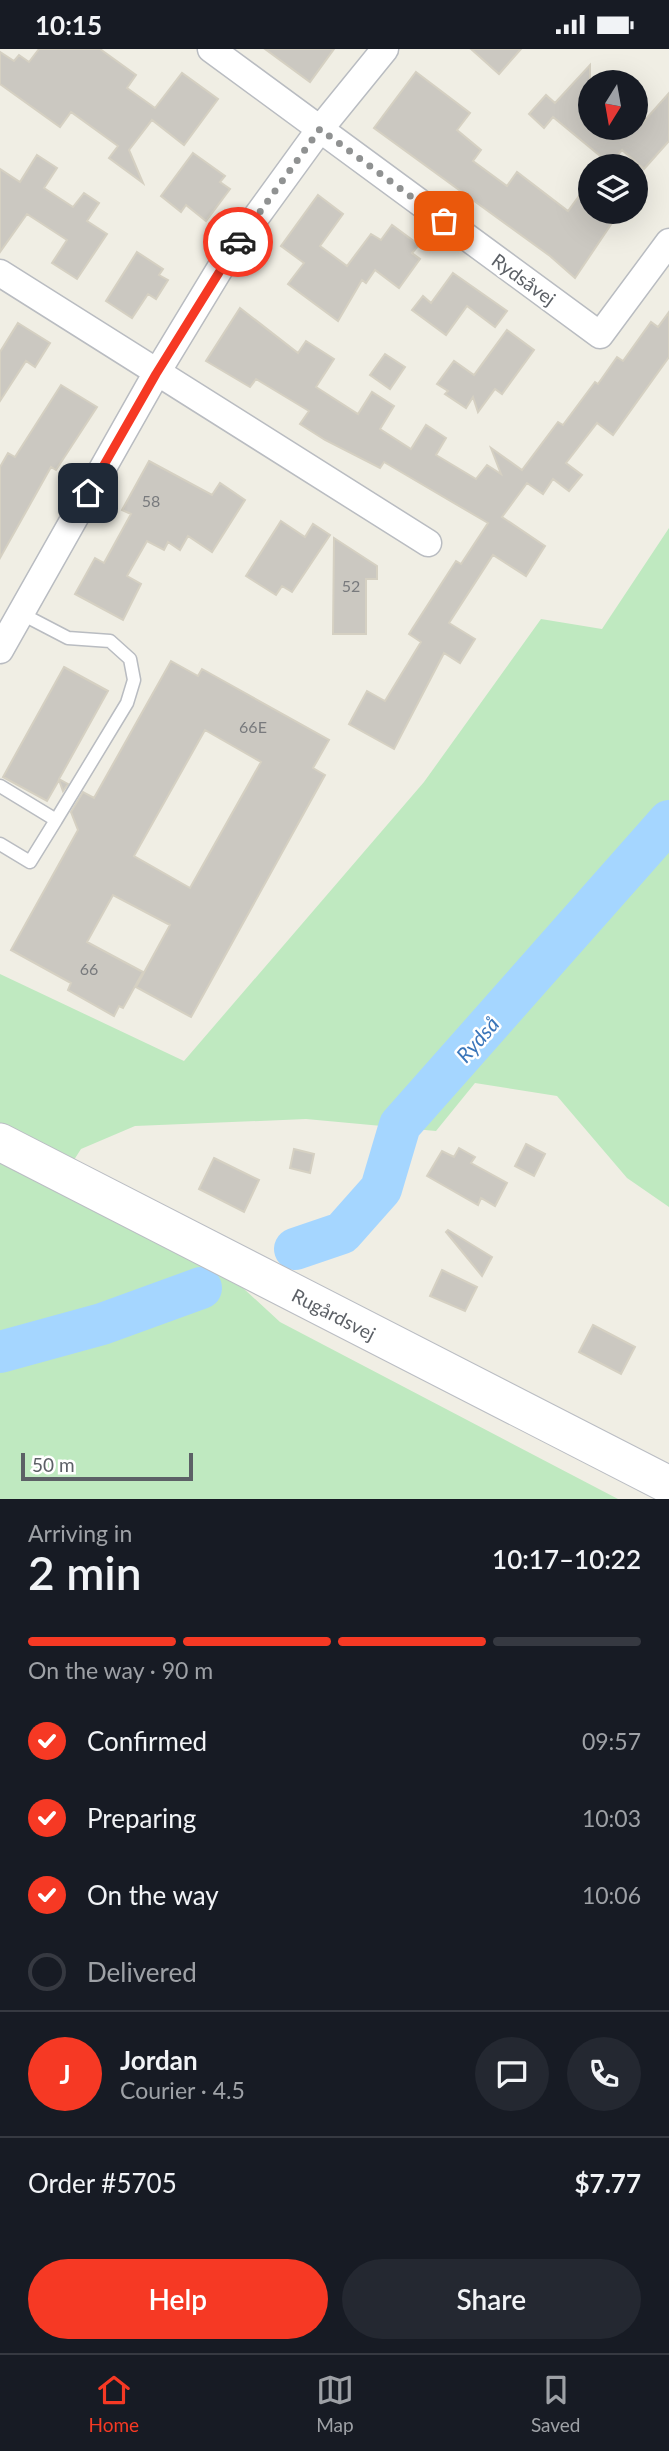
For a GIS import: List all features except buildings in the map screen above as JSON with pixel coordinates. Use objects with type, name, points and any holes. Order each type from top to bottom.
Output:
[{"type":"main road","name":"Rugårdsvej","points":[[0,1142],[669,1485]]},
{"type":"street","name":"Rydsåvej","points":[[211,49],[600,335],[669,242]]},
{"type":"street","points":[[0,650],[10,607],[228,257],[320,129],[385,49]]},
{"type":"street","points":[[0,273],[156,374],[428,543]]},
{"type":"lane","points":[[0,844],[30,862],[127,703],[134,680],[130,659],[110,641],[68,638],[10,607]]},
{"type":"lane","points":[[0,786],[56,820]]},
{"type":"green space","points":[[669,528],[669,1207],[627,1178],[557,1096],[475,1083],[436,1131],[306,1119],[135,1126],[81,1149],[56,1188],[243,1288],[280,1322],[618,1499],[0,1499],[0,974],[184,1061],[424,782],[541,619],[602,629]]},
{"type":"waterway","name":"Rydså","points":[[295,1249],[342,1233],[381,1189],[400,1125],[669,821]]},
{"type":"waterway","name":"Rydså","points":[[0,1352],[102,1324],[201,1288]]},
{"type":"way so far","points":[[238,242],[320,129],[444,221]]},
{"type":"route","points":[[88,493],[156,374],[238,242]]}]
